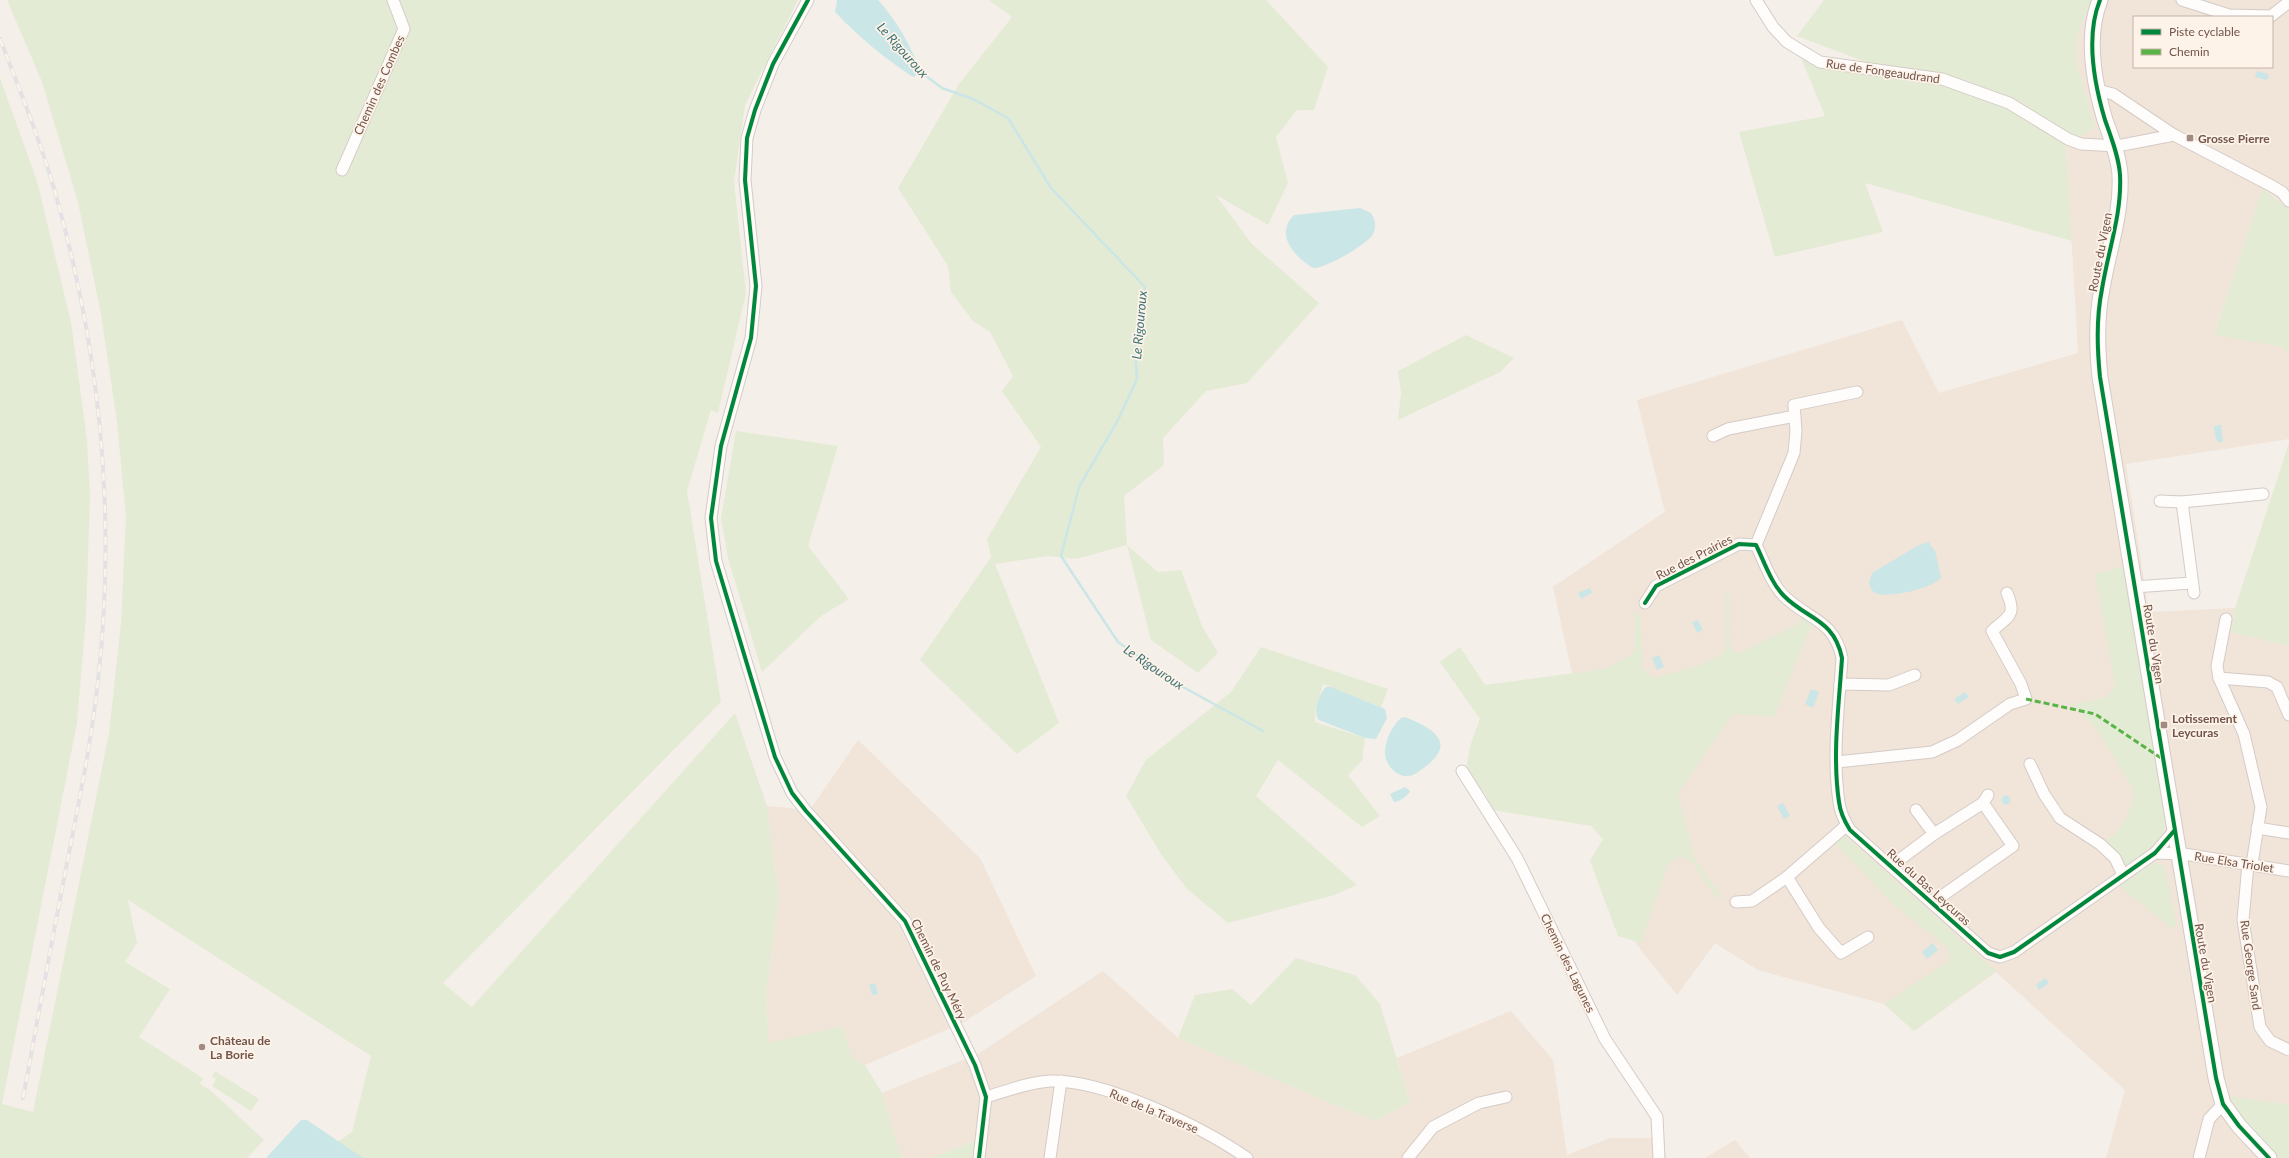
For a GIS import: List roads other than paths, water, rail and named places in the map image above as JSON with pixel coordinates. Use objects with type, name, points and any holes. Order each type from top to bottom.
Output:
[{"type":"street","name":"Chemin des Combes","points":[[342,170],[404,29],[392,0]]},
{"type":"street","name":"Chemin de Puy Méry","points":[[808,0],[773,64],[755,110],[747,138],[745,180],[756,294],[751,338],[721,446],[711,518],[716,561],[774,757],[792,793],[806,811],[905,921],[975,1065],[986,1097],[979,1158]]},
{"type":"street","name":"Rue de Fongeaudrand","points":[[1756,0],[1773,27],[1787,42],[1820,62],[1942,78],[2009,103],[2068,139],[2081,144],[2113,146],[2174,135]]},
{"type":"street","name":"Route du Vigen","points":[[2100,0],[2092,36],[2098,90],[2120,174],[2120,202],[2101,291],[2098,356],[2100,377],[2216,1078],[2223,1104],[2239,1126],[2269,1158]]},
{"type":"street","points":[[2182,0],[2229,15],[2271,16],[2289,2]]},
{"type":"street","points":[[2098,90],[2112,94],[2174,135],[2270,185],[2282,192],[2289,201]]},
{"type":"street","points":[[1756,545],[1794,453],[1794,405],[1856,392]]},
{"type":"street","points":[[1713,436],[1728,429],[1795,416]]},
{"type":"street","points":[[2160,501],[2182,502],[2263,494]]},
{"type":"street","points":[[2134,587],[2193,588],[2182,502]]},
{"type":"street","name":"Rue des Prairies","points":[[1645,603],[1656,586],[1739,544],[1756,545]]},
{"type":"street","name":"Rue du Bas Leycuras","points":[[1756,545],[1769,573],[1784,596],[1802,611],[1818,619],[1830,632],[1839,646],[1842,658],[1837,762],[1839,803],[1847,826],[1988,953],[2000,957],[2014,952],[2155,853],[2174,831]]},
{"type":"street","points":[[1837,762],[1932,752],[1958,740],[2010,704],[2026,699],[2021,684],[1992,631],[2011,613],[2013,606],[2007,593]]},
{"type":"street","points":[[2226,619],[2217,666],[2219,678],[2268,682],[2277,687],[2289,715]]},
{"type":"street","points":[[1840,684],[1889,686],[1915,675]]},
{"type":"street","name":"Rue George Sand","points":[[2219,678],[2244,734],[2261,807],[2250,864],[2243,920],[2260,1027],[2270,1041],[2289,1050]]},
{"type":"street","points":[[2030,764],[2044,794],[2060,818],[2070,826],[2100,844],[2115,858],[2123,875]]},
{"type":"street","name":"Chemin des Lagunes","points":[[1462,772],[1517,858],[1605,1039],[1658,1117],[1659,1158]]},
{"type":"street","points":[[1891,866],[1985,799],[2013,846],[1932,903]]},
{"type":"street","points":[[1916,810],[1934,834]]},
{"type":"street","points":[[1736,902],[1752,901],[1787,877],[1847,826]]},
{"type":"street","points":[[2257,828],[2289,833]]},
{"type":"street","points":[[2155,853],[2178,855]]},
{"type":"street","name":"Rue Elsa Triolet","points":[[2178,855],[2250,864],[2289,871]]},
{"type":"street","points":[[1787,877],[1818,928],[1841,953],[1868,937]]},
{"type":"street","points":[[1050,1158],[1061,1081]]},
{"type":"street","name":"Rue de la Traverse","points":[[986,1097],[1037,1082],[1061,1081],[1107,1090],[1131,1099],[1192,1127],[1248,1158]]},
{"type":"street","points":[[1408,1158],[1432,1127],[1479,1103],[1506,1097]]},
{"type":"street","points":[[2199,1158],[2209,1119],[2223,1104]]},
{"type":"water","points":[[837,0],[878,0],[903,34],[921,73],[913,77],[882,55],[863,39],[835,12]]},
{"type":"water","points":[[2257,71],[2268,74],[2269,78],[2266,80],[2255,77]]},
{"type":"water","points":[[1360,208],[1371,213],[1375,226],[1373,234],[1363,244],[1327,265],[1313,268],[1300,258],[1289,245],[1286,238],[1286,230],[1288,223],[1294,215]]},
{"type":"water","points":[[2221,425],[2223,440],[2220,443],[2216,440],[2214,426]]},
{"type":"water","points":[[1928,542],[1935,551],[1941,577],[1937,581],[1930,585],[1911,591],[1890,595],[1872,590],[1869,583],[1872,573],[1919,545]]},
{"type":"water","points":[[1590,588],[1592,593],[1581,599],[1578,593]]},
{"type":"water","points":[[1698,620],[1703,630],[1697,633],[1692,622]]},
{"type":"water","points":[[1659,655],[1664,667],[1657,670],[1652,658]]},
{"type":"water","points":[[1326,687],[1331,687],[1385,709],[1387,718],[1376,739],[1365,738],[1319,720],[1316,707],[1321,694]]},
{"type":"water","points":[[1811,689],[1819,692],[1813,708],[1805,704]]},
{"type":"water","points":[[1965,692],[1969,697],[1958,704],[1954,699]]},
{"type":"water","points":[[1405,717],[1432,731],[1438,737],[1440,743],[1440,750],[1435,758],[1414,775],[1409,776],[1398,774],[1391,768],[1385,757],[1386,743],[1392,729],[1401,718]]},
{"type":"water","points":[[1405,787],[1410,791],[1409,793],[1401,800],[1394,802],[1390,794]]},
{"type":"water","points":[[2004,796],[2008,796],[2010,800],[2008,804],[2004,804],[2002,802],[2002,798]]},
{"type":"water","points":[[1783,803],[1790,816],[1784,819],[1777,806]]},
{"type":"water","points":[[1933,943],[1938,950],[1927,959],[1922,952]]},
{"type":"water","points":[[2045,978],[2049,983],[2039,990],[2036,985]]},
{"type":"water","points":[[875,983],[878,994],[872,995],[869,985]]},
{"type":"water","points":[[301,1120],[307,1120],[363,1158],[266,1158]]},
{"type":"waterway","name":"Le Rigouroux","points":[[918,70],[942,88],[973,99],[1008,118],[1051,188],[1145,287],[1135,350],[1137,379],[1118,420],[1079,487],[1061,556],[1118,642],[1174,682],[1263,731]]},
{"type":"railway","points":[[0,39],[46,161],[73,262],[85,321],[94,380],[101,440],[105,500],[103,621],[92,730],[23,1098]]},
{"type":"place","name":"Grosse Pierre","points":[[2190,138]]},
{"type":"place","name":"Lotissement Leycuras","points":[[2164,725]]},
{"type":"place","name":"Château de La Borie","points":[[202,1047]]}]
